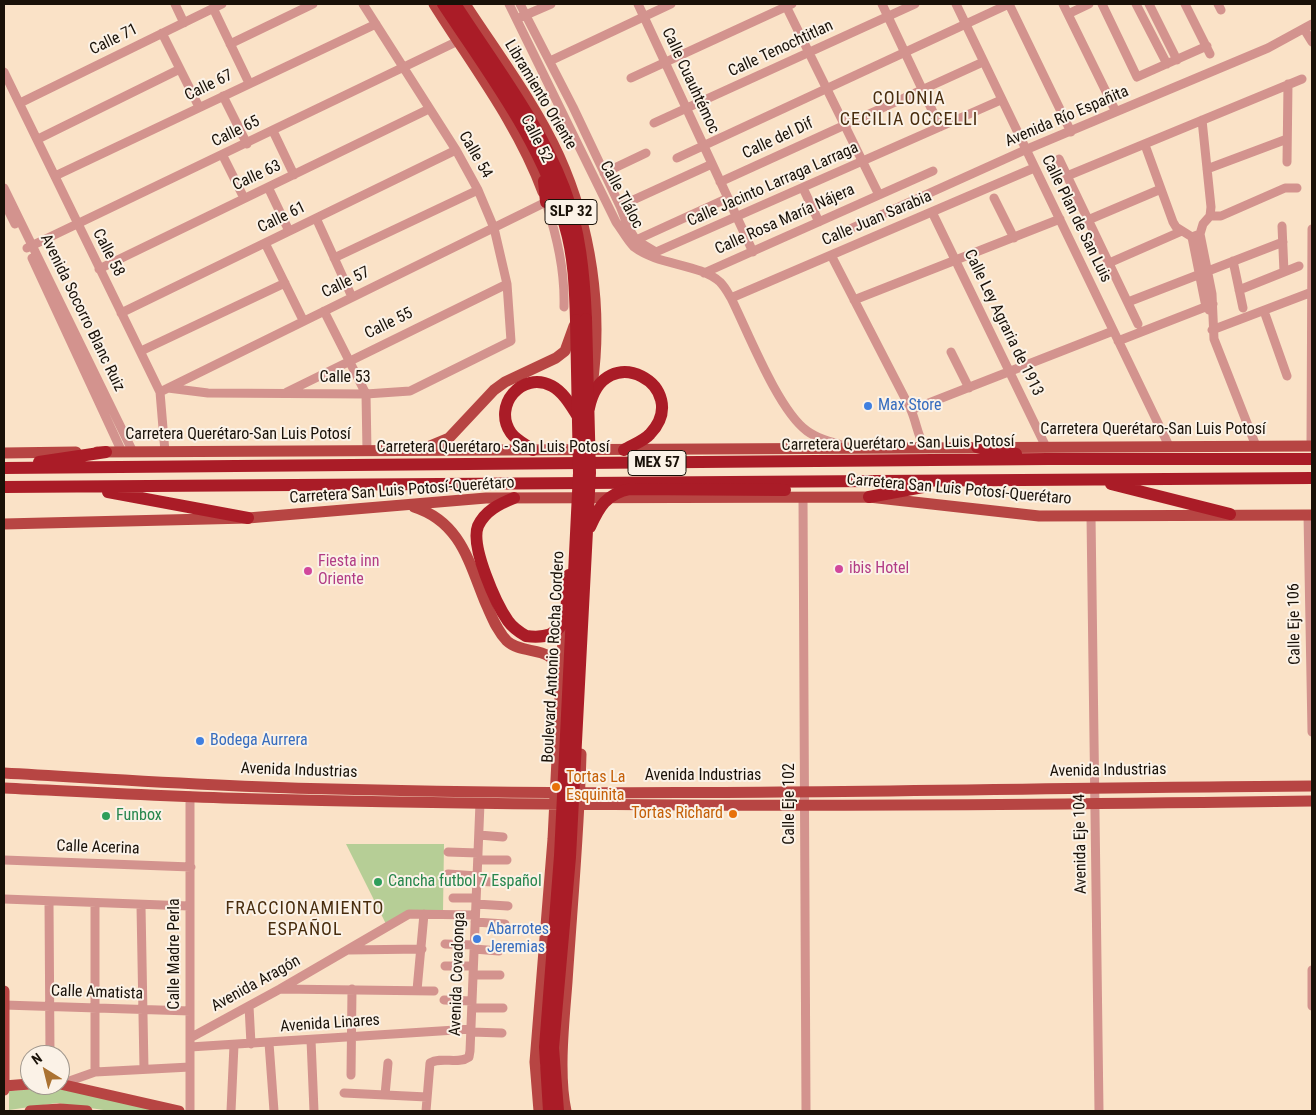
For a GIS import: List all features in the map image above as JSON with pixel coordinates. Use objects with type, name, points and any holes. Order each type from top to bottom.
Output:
[{"type":"highway","name":"Libramiento Oriente","points":[[443,4],[522,117]]},
{"type":"highway","name":"Libramiento Oriente","points":[[456,4],[546,161],[565,226],[573,262],[581,319]]},
{"type":"highway","points":[[522,117],[546,161],[546,202]]},
{"type":"highway","name":"SLP 32","points":[[581,319],[584,473]]},
{"type":"highway","points":[[533,450],[510,433],[505,413],[506,402],[512,393],[521,386],[542,382],[551,385],[561,392],[582,415],[596,388],[610,376],[620,372],[633,372],[652,381],[660,398],[662,412],[658,424],[649,436],[624,450]]},
{"type":"highway","points":[[978,447],[1047,453]]},
{"type":"highway","points":[[4,467],[106,452]]},
{"type":"highway","name":"Carretera Querétaro - San Luis Potosí","points":[[4,467],[1047,453],[1312,460]]},
{"type":"highway","name":"Boulevard Antonio Rocha Cordero","points":[[558,1111],[553,1048],[570,858],[586,536],[584,473]]},
{"type":"highway","name":"Boulevard Antonio Rocha Cordero","points":[[549,1111],[544,1048],[560,856],[575,549],[584,473]]},
{"type":"highway","name":"MEX 57","points":[[4,487],[1311,478]]},
{"type":"highway","points":[[1094,480],[1230,514]]},
{"type":"highway","points":[[869,497],[954,481]]},
{"type":"highway","points":[[81,487],[248,518]]},
{"type":"highway","name":"SLP 32","points":[[586,536],[603,501],[620,491],[630,489],[910,489]]},
{"type":"highway","points":[[514,498],[499,504],[485,515],[478,528],[476,540],[478,553],[500,605],[508,621],[516,630],[526,636],[552,636],[559,630],[564,620],[570,559],[575,549]]},
{"type":"main road","name":"Calle 52","points":[[434,4],[458,41],[522,117],[533,166],[546,202]]},
{"type":"main road","name":"Libramiento Oriente","points":[[465,4],[522,117],[558,155],[583,222],[591,259],[594,294],[595,365],[582,415]]},
{"type":"main road","points":[[421,450],[448,438],[494,390],[505,382],[556,358],[565,351],[581,319]]},
{"type":"main road","name":"Carretera Querétaro-San Luis Potosí","points":[[1047,453],[1169,446],[1312,446]]},
{"type":"main road","name":"Carretera Querétaro-San Luis Potosí","points":[[4,452],[978,447]]},
{"type":"main road","name":"Carretera San Luis Potosí-Querétaro","points":[[4,524],[248,518],[486,498],[869,497],[1039,516],[1310,515]]},
{"type":"main road","points":[[408,506],[429,512],[450,528],[463,548],[493,621],[500,632],[508,642],[521,649],[551,656],[557,663],[560,686]]},
{"type":"main road","name":"Boulevard Antonio Rocha Cordero","points":[[539,1111],[536,1062],[553,839],[555,767],[564,620]]},
{"type":"main road","name":"Boulevard Antonio Rocha Cordero","points":[[566,1111],[564,1090],[564,1022],[579,840],[587,633],[581,622]]},
{"type":"main road","points":[[555,767],[562,776],[569,779],[576,776],[581,766]]},
{"type":"main road","points":[[581,766],[588,783],[597,790],[608,792]]},
{"type":"main road","points":[[532,792],[548,786],[555,767]]},
{"type":"main road","name":"Avenida Industrias","points":[[4,773],[236,784],[328,795],[480,803],[537,803],[554,798]]},
{"type":"main road","points":[[108,793],[114,788],[118,779]]},
{"type":"main road","points":[[190,796],[199,785],[208,783]]},
{"type":"main road","points":[[220,798],[236,784]]},
{"type":"main road","points":[[259,799],[261,786]]},
{"type":"main road","name":"Avenida Industrias","points":[[580,798],[600,804],[805,799],[1095,787],[1312,786]]},
{"type":"main road","name":"Avenida Industrias","points":[[4,788],[259,799],[328,795],[532,792],[554,798],[580,798],[608,792],[805,799],[1096,802],[1312,801]]},
{"type":"main road","points":[[537,803],[546,810],[553,821]]},
{"type":"main road","points":[[579,822],[585,811],[600,804]]},
{"type":"main road","points":[[553,839],[556,829],[564,824],[574,828],[579,840]]},
{"type":"main road","points":[[4,991],[4,1087],[20,1085]]},
{"type":"main road","points":[[70,1086],[179,1111]]},
{"type":"main road","points":[[30,1111],[60,1109],[86,1111]]},
{"type":"street","points":[[175,4],[184,23]]},
{"type":"street","name":"Calle 71","points":[[20,103],[222,4]]},
{"type":"street","points":[[230,44],[312,4]]},
{"type":"street","name":"Calle 54","points":[[363,4],[456,150],[478,190],[494,228],[507,284],[511,341]]},
{"type":"street","name":"Calle Tláloc","points":[[509,4],[616,222],[644,253],[675,266],[704,273],[722,284],[735,296],[780,397],[794,420],[808,432],[821,439],[856,448]]},
{"type":"street","name":"Calle Tláloc","points":[[520,4],[573,107],[620,206],[634,243],[656,252],[667,248]]},
{"type":"street","points":[[516,19],[551,4]]},
{"type":"street","name":"Calle Cuauhtémoc","points":[[638,4],[753,252]]},
{"type":"street","points":[[550,61],[671,4]]},
{"type":"street","points":[[882,4],[940,127]]},
{"type":"street","name":"Calle Tenochtitlan","points":[[654,123],[915,4]]},
{"type":"street","name":"Calle Plan de San Luis","points":[[956,4],[1026,153],[1169,446]]},
{"type":"street","points":[[677,158],[1009,4],[1071,132]]},
{"type":"street","points":[[1088,4],[1067,7],[1116,112]]},
{"type":"street","points":[[1102,4],[1137,77],[1176,60],[1209,50],[1185,4]]},
{"type":"street","points":[[1136,4],[1167,64]]},
{"type":"street","points":[[1149,4],[1176,60]]},
{"type":"street","points":[[632,78],[788,5],[879,195]]},
{"type":"street","points":[[213,8],[249,83]]},
{"type":"street","name":"Calle 67","points":[[55,176],[376,24]]},
{"type":"street","name":"Avenida Río Españita","points":[[832,237],[1116,112],[1268,48],[1312,24]]},
{"type":"street","points":[[1304,29],[1312,42]]},
{"type":"street","points":[[162,33],[199,107]]},
{"type":"street","name":"Calle 65","points":[[29,247],[223,156],[458,41]]},
{"type":"street","name":"Calle del Dif","points":[[720,182],[983,62]]},
{"type":"street","points":[[38,139],[180,69]]},
{"type":"street","name":"Calle 58","points":[[4,72],[38,139],[98,269],[141,351],[164,390],[165,452]]},
{"type":"street","points":[[1067,176],[1302,79]]},
{"type":"street","points":[[1287,162],[1288,84]]},
{"type":"street","points":[[223,96],[247,144]]},
{"type":"street","name":"Calle Jacinto Larraga Larraga","points":[[667,248],[1001,100]]},
{"type":"street","points":[[562,112],[573,107]]},
{"type":"street","name":"Calle 63","points":[[98,269],[429,109]]},
{"type":"street","points":[[1202,120],[1212,207],[1210,216],[1196,236],[1205,272],[1214,339],[1256,446]]},
{"type":"street","points":[[273,131],[294,175]]},
{"type":"street","points":[[1208,169],[1287,139]]},
{"type":"street","points":[[1145,145],[1173,222],[1182,231],[1196,236]]},
{"type":"street","points":[[582,152],[592,147]]},
{"type":"street","name":"Calle 61","points":[[121,313],[456,150]]},
{"type":"street","points":[[604,173],[646,152]]},
{"type":"street","points":[[223,156],[244,198]]},
{"type":"street","points":[[1059,159],[1138,324]]},
{"type":"street","points":[[620,206],[712,164]]},
{"type":"street","name":"Calle Juan Sarabia","points":[[735,296],[932,212],[1033,166]]},
{"type":"street","name":"Calle Rosa María Nájera","points":[[704,273],[933,171]]},
{"type":"street","points":[[268,187],[289,231]]},
{"type":"street","name":"Avenida Socorro Blanc Ruiz","points":[[4,188],[29,247],[128,452]]},
{"type":"street","points":[[803,188],[819,222]]},
{"type":"street","points":[[1210,216],[1221,216],[1285,188],[1297,188]]},
{"type":"street","points":[[1088,220],[1162,189]]},
{"type":"street","points":[[334,258],[478,190]]},
{"type":"street","points":[[634,243],[728,198]]},
{"type":"street","points":[[994,198],[1014,238]]},
{"type":"street","name":"Avenida Socorro Blanc Ruiz","points":[[4,202],[29,247]]},
{"type":"street","name":"Calle 57","points":[[164,390],[546,202]]},
{"type":"street","name":"Calle 52","points":[[546,202],[559,246],[565,281],[564,307]]},
{"type":"street","name":"Calle Ley Agraria de 1913","points":[[932,212],[1047,453]]},
{"type":"street","points":[[316,218],[352,297]]},
{"type":"street","points":[[854,300],[1060,220]]},
{"type":"street","points":[[1282,226],[1284,272]]},
{"type":"street","points":[[1312,229],[1312,446]]},
{"type":"street","points":[[1109,263],[1182,231]]},
{"type":"street","points":[[1128,302],[1283,242]]},
{"type":"street","points":[[265,243],[303,320]]},
{"type":"street","points":[[830,255],[911,410],[917,424],[917,434],[925,448]]},
{"type":"street","points":[[1233,261],[1243,308]]},
{"type":"street","points":[[1239,290],[1299,266]]},
{"type":"street","points":[[716,268],[735,296]]},
{"type":"street","points":[[141,351],[285,283]]},
{"type":"street","name":"Calle 55","points":[[284,393],[507,284]]},
{"type":"street","points":[[1212,330],[1312,292]]},
{"type":"street","points":[[1118,341],[1209,305]]},
{"type":"street","points":[[324,310],[366,394],[367,451]]},
{"type":"street","points":[[1264,311],[1286,376]]},
{"type":"street","points":[[911,410],[1114,330]]},
{"type":"street","name":"Calle 53","points":[[164,390],[208,393],[366,394],[410,391],[511,341]]},
{"type":"street","points":[[951,352],[969,388]]},
{"type":"street","name":"Calle Eje 102","points":[[803,497],[806,1111]]},
{"type":"street","name":"Calle Eje 106","points":[[1310,515],[1312,732]]},
{"type":"street","name":"Avenida Eje 104","points":[[1091,516],[1099,1111]]},
{"type":"street","name":"Calle Madre Perla","points":[[190,796],[190,1111]]},
{"type":"street","name":"Avenida Covadonga","points":[[427,1097],[430,1063],[435,1060],[464,1060],[469,1057],[480,803]]},
{"type":"street","points":[[478,835],[503,836]]},
{"type":"street","points":[[448,852],[507,860]]},
{"type":"street","name":"Calle Acerina","points":[[4,860],[191,867]]},
{"type":"street","points":[[448,874],[508,883]]},
{"type":"street","points":[[453,898],[508,906]]},
{"type":"street","points":[[4,899],[141,906],[189,906]]},
{"type":"street","points":[[49,902],[50,1045]]},
{"type":"street","points":[[94,904],[95,1072]]},
{"type":"street","points":[[141,906],[144,1069]]},
{"type":"street","name":"Avenida Aragón","points":[[190,1043],[249,1006],[280,990],[409,914],[475,919],[505,924]]},
{"type":"street","points":[[417,990],[424,914]]},
{"type":"street","points":[[445,944],[499,951]]},
{"type":"street","points":[[346,950],[422,949]]},
{"type":"street","points":[[445,966],[500,975]]},
{"type":"street","points":[[1312,970],[1312,1006]]},
{"type":"street","points":[[351,1075],[352,989]]},
{"type":"street","points":[[280,990],[434,991]]},
{"type":"street","points":[[444,1000],[503,1008]]},
{"type":"street","name":"Calle Amatista","points":[[4,1005],[190,1011]]},
{"type":"street","points":[[249,1006],[251,1044]]},
{"type":"street","name":"Avenida Linares","points":[[190,1043],[234,1045],[471,1031],[502,1033]]},
{"type":"street","points":[[311,1040],[314,1111]]},
{"type":"street","points":[[269,1042],[274,1111]]},
{"type":"street","points":[[231,1111],[234,1045]]},
{"type":"street","points":[[385,1095],[388,1063]]},
{"type":"street","points":[[70,1081],[95,1072],[190,1066]]},
{"type":"street","points":[[344,1093],[427,1097],[426,1111]]},
{"type":"green space","points":[[346,844],[444,844],[443,912],[407,911],[386,924]]},
{"type":"green space","points":[[20,1090],[20,1095],[70,1095],[70,1091],[166,1111],[110,1111],[57,1103],[9,1110],[9,1091]]},
{"type":"place","name":"Max Store","points":[[868,406]]},
{"type":"place","name":"ibis Hotel","points":[[839,569]]},
{"type":"place","name":"Fiesta inn Oriente","points":[[308,571]]},
{"type":"place","name":"Bodega Aurrera","points":[[200,741]]},
{"type":"place","name":"Tortas La Esquinita","points":[[556,787]]},
{"type":"place","name":"Tortas Richard","points":[[733,814]]},
{"type":"place","name":"Funbox","points":[[106,816]]},
{"type":"place","name":"Cancha futbol 7 Español","points":[[378,882]]},
{"type":"place","name":"Abarrotes Jeremias","points":[[477,939]]},
{"type":"district","name":"COLONIA CECILIA OCCELLI","points":[[909,109]]},
{"type":"district","name":"FRACCIONAMIENTO ESPAÑOL","points":[[305,920]]}]
